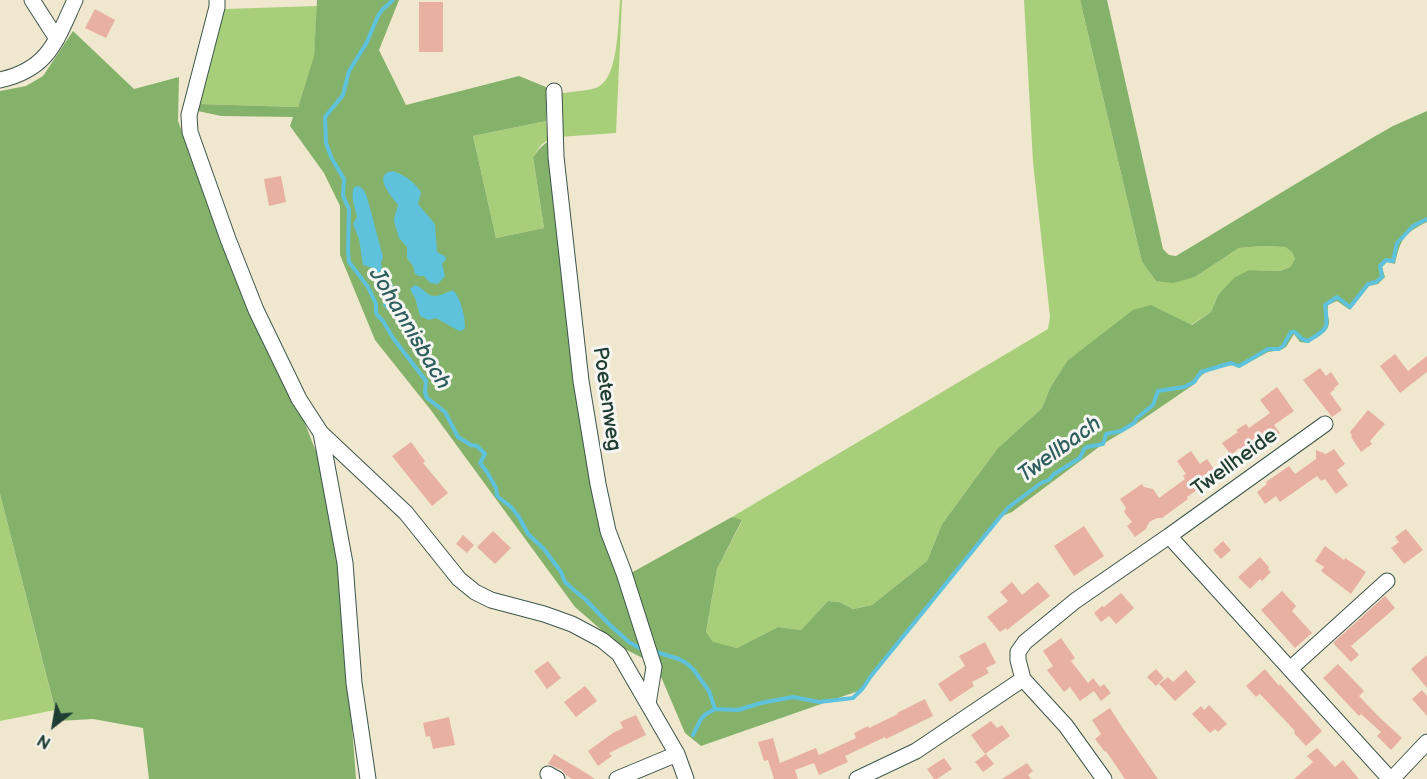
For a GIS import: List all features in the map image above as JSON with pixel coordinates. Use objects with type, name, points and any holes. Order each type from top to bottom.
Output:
[{"type":"street","points":[[32,0],[57,39]]},
{"type":"street","points":[[0,80],[20,74],[46,57],[75,0]]},
{"type":"street","points":[[217,0],[189,115],[190,132],[256,310],[299,399],[321,433],[406,513],[459,579],[475,592],[491,600],[572,624],[602,640],[619,654],[677,754],[686,779]]},
{"type":"street","name":"Poetenweg","points":[[554,91],[556,157],[581,381],[608,531],[654,667],[648,704]]},
{"type":"street","name":"Twellheide","points":[[1023,679],[1018,652],[1025,642],[1075,601],[1325,424]]},
{"type":"street","points":[[321,433],[345,563],[354,684],[368,779]]},
{"type":"street","points":[[1169,536],[1391,779],[1427,742]]},
{"type":"street","points":[[1290,669],[1387,581]]},
{"type":"street","points":[[857,779],[916,751],[1023,679],[1066,726],[1104,779]]},
{"type":"street","points":[[617,779],[677,754]]},
{"type":"green space","points":[[317,0],[399,0],[379,50],[406,105],[519,76],[546,87],[546,121],[473,136],[496,238],[544,228],[533,157],[544,144],[558,137],[585,380],[612,526],[631,573],[732,517],[742,520],[717,569],[706,632],[713,642],[737,648],[778,627],[801,630],[828,601],[839,602],[853,609],[872,605],[927,561],[942,524],[997,449],[1042,408],[1050,388],[1067,361],[1133,310],[1151,305],[1192,325],[1211,312],[1218,295],[1234,278],[1249,270],[1280,271],[1290,267],[1295,259],[1292,252],[1285,247],[1239,248],[1195,277],[1173,283],[1156,281],[1142,262],[1080,0],[1107,0],[1163,249],[1169,255],[1176,256],[1372,138],[1427,111],[1427,222],[1404,238],[1395,264],[1387,262],[1382,267],[1385,277],[1378,284],[1369,286],[1350,310],[1337,301],[1328,305],[1329,325],[1319,336],[1308,343],[1300,342],[1294,334],[1286,347],[1281,350],[1268,352],[1239,368],[1233,365],[1207,372],[1196,383],[1103,444],[1012,512],[1000,517],[864,689],[701,746],[685,733],[656,665],[621,647],[575,607],[430,409],[375,340],[340,255],[340,206],[324,173],[290,126],[293,117],[221,116],[198,111],[199,104],[298,107],[314,56]]},
{"type":"green space","points":[[620,0],[622,0],[616,133],[558,137],[557,94],[598,87],[610,72],[618,34]]},
{"type":"green space","points":[[1024,0],[1080,0],[1142,262],[1156,281],[1195,277],[1239,248],[1285,247],[1292,252],[1295,259],[1290,267],[1280,271],[1249,270],[1218,295],[1211,312],[1191,325],[1067,361],[1050,388],[1042,408],[997,449],[942,524],[927,561],[872,605],[853,609],[839,602],[828,601],[801,630],[778,627],[737,648],[713,643],[706,632],[717,569],[742,521],[732,517],[1048,329],[1050,317],[1033,162]]},
{"type":"green space","points":[[317,6],[314,57],[298,107],[199,104],[224,9]]},
{"type":"green space","points":[[73,31],[134,89],[179,77],[178,121],[247,302],[302,416],[317,454],[340,567],[356,779],[149,779],[143,728],[93,719],[58,721],[0,494],[0,91],[26,86],[43,76]]},
{"type":"green space","points":[[546,121],[548,140],[541,145],[533,157],[544,228],[496,238],[473,136]]},
{"type":"green space","points":[[0,494],[55,710],[0,721]]},
{"type":"water","points":[[393,171],[418,188],[421,192],[418,204],[435,224],[437,252],[446,259],[442,264],[445,276],[438,284],[430,283],[424,276],[415,274],[407,258],[407,247],[399,238],[394,219],[398,205],[383,181],[387,173]]},
{"type":"water","points":[[359,186],[367,197],[383,257],[382,271],[377,273],[372,268],[363,265],[359,239],[353,224],[357,217],[352,195],[354,187]]},
{"type":"water","points":[[386,281],[391,281],[399,300],[401,313],[397,316],[391,314],[383,305],[385,296],[380,288]]},
{"type":"water","points":[[415,285],[434,296],[453,290],[462,308],[465,328],[459,331],[436,318],[429,320],[420,316],[410,289]]},
{"type":"building","points":[[419,2],[443,2],[443,52],[419,52]]},
{"type":"building","points":[[95,9],[115,20],[106,38],[85,28]]},
{"type":"building","points":[[281,176],[286,202],[269,206],[264,179]]},
{"type":"building","points":[[1395,354],[1408,371],[1427,356],[1427,372],[1400,393],[1380,366]]},
{"type":"building","points":[[1320,368],[1326,376],[1331,372],[1339,384],[1330,393],[1342,410],[1332,417],[1303,380]]},
{"type":"building","points":[[1277,387],[1294,411],[1274,425],[1280,433],[1246,458],[1239,448],[1231,455],[1222,443],[1238,432],[1236,430],[1246,424],[1249,428],[1270,413],[1260,400]]},
{"type":"building","points":[[1368,410],[1385,424],[1370,441],[1372,444],[1361,452],[1350,432]]},
{"type":"building","points":[[411,442],[425,461],[423,463],[448,493],[432,506],[392,456]]},
{"type":"building","points":[[1334,449],[1345,464],[1337,470],[1348,485],[1336,494],[1325,479],[1321,481],[1317,476],[1280,502],[1276,496],[1265,504],[1257,492],[1267,484],[1266,482],[1289,466],[1295,474],[1316,459],[1316,450],[1326,454]]},
{"type":"building","points":[[1191,451],[1200,464],[1207,459],[1218,475],[1162,518],[1149,522],[1146,529],[1135,537],[1127,526],[1132,522],[1124,512],[1126,508],[1120,499],[1142,484],[1144,487],[1153,489],[1159,498],[1185,479],[1183,476],[1186,474],[1177,461]]},
{"type":"building","points":[[1084,526],[1104,556],[1074,576],[1054,546]]},
{"type":"building","points":[[1406,529],[1423,550],[1404,564],[1391,548],[1399,542],[1395,537]]},
{"type":"building","points":[[493,531],[511,548],[495,564],[477,547]]},
{"type":"building","points":[[463,535],[474,545],[467,553],[456,544]]},
{"type":"building","points":[[1223,541],[1231,550],[1221,559],[1213,550]]},
{"type":"building","points":[[1325,546],[1366,572],[1351,594],[1321,571],[1324,567],[1315,561]]},
{"type":"building","points":[[1260,557],[1271,572],[1250,589],[1238,577]]},
{"type":"building","points":[[1012,582],[1022,595],[1038,582],[1050,596],[1007,630],[1006,628],[1000,632],[987,617],[1008,601],[1000,592]]},
{"type":"building","points":[[1282,591],[1296,606],[1292,611],[1312,633],[1295,648],[1261,610]]},
{"type":"building","points":[[1121,593],[1134,608],[1116,624],[1109,616],[1101,622],[1094,613]]},
{"type":"building","points":[[1385,596],[1395,608],[1351,646],[1359,655],[1351,662],[1333,643]]},
{"type":"building","points":[[1061,638],[1075,658],[1071,661],[1088,683],[1093,678],[1100,687],[1104,684],[1111,693],[1101,701],[1094,691],[1080,701],[1070,687],[1064,692],[1047,670],[1053,666],[1043,651]]},
{"type":"building","points":[[985,642],[996,663],[986,668],[989,673],[972,682],[974,686],[950,702],[938,684],[965,666],[959,656]]},
{"type":"building","points":[[1427,655],[1427,688],[1411,669]]},
{"type":"building","points":[[548,661],[561,678],[547,689],[534,671]]},
{"type":"building","points":[[1338,664],[1364,691],[1359,696],[1402,738],[1391,750],[1377,736],[1381,732],[1361,714],[1359,716],[1323,678]]},
{"type":"building","points":[[1156,669],[1164,678],[1156,686],[1147,677]]},
{"type":"building","points":[[1265,669],[1322,731],[1306,746],[1260,694],[1256,697],[1246,686]]},
{"type":"building","points":[[1186,670],[1196,682],[1175,701],[1159,684],[1168,677],[1173,682]]},
{"type":"building","points":[[585,686],[597,701],[576,717],[564,702]]},
{"type":"building","points":[[1422,690],[1427,696],[1427,716],[1412,699]]},
{"type":"building","points":[[925,699],[933,716],[845,756],[848,762],[819,775],[814,763],[795,770],[798,779],[774,779],[768,760],[764,761],[758,742],[773,738],[780,763],[816,748],[819,755],[856,738],[854,733],[868,726],[869,728]]},
{"type":"building","points":[[1209,705],[1227,724],[1218,732],[1215,729],[1210,733],[1192,714],[1201,706],[1204,710]]},
{"type":"building","points":[[1110,708],[1158,779],[1125,779],[1095,739],[1101,734],[1092,720]]},
{"type":"building","points":[[636,715],[646,735],[609,753],[612,756],[598,766],[588,751],[623,728],[620,722]]},
{"type":"building","points":[[449,717],[455,745],[433,749],[430,736],[426,737],[423,723]]},
{"type":"building","points":[[991,721],[997,728],[1002,725],[1010,736],[985,754],[971,735]]},
{"type":"building","points":[[1317,748],[1335,767],[1343,760],[1359,779],[1294,779],[1313,762],[1307,756]]},
{"type":"building","points":[[554,754],[595,779],[572,779],[562,770],[548,764]]},
{"type":"building","points":[[986,754],[994,764],[983,772],[975,762]]},
{"type":"building","points":[[944,758],[952,769],[934,779],[927,769]]},
{"type":"building","points":[[1027,763],[1033,771],[1028,775],[1031,779],[1002,779]]},
{"type":"waterway","name":"Johannisbach","points":[[393,0],[378,16],[366,44],[349,71],[343,95],[325,117],[326,143],[344,179],[343,196],[349,209],[349,262],[368,287],[376,304],[376,313],[426,381],[427,398],[445,412],[458,437],[477,446],[485,454],[480,463],[496,488],[497,496],[519,517],[528,534],[544,549],[561,572],[565,582],[629,642],[641,649]]},
{"type":"waterway","name":"Twellbach","points":[[693,735],[701,719],[715,709],[738,710],[793,697],[819,702],[853,698],[1009,507],[1080,458],[1084,449],[1103,444],[1106,434],[1121,431],[1134,423],[1153,405],[1158,391],[1184,387],[1194,382],[1201,372],[1231,363],[1239,366],[1268,349],[1279,349],[1291,332],[1295,332],[1308,341],[1320,333],[1326,327],[1325,305],[1337,297],[1350,307],[1368,284],[1382,277],[1380,266],[1386,260],[1393,261],[1397,243],[1413,226],[1427,219]]},
{"type":"waterway","name":"Johannisbach","points":[[656,652],[679,659],[693,669],[709,691],[715,709]]}]
